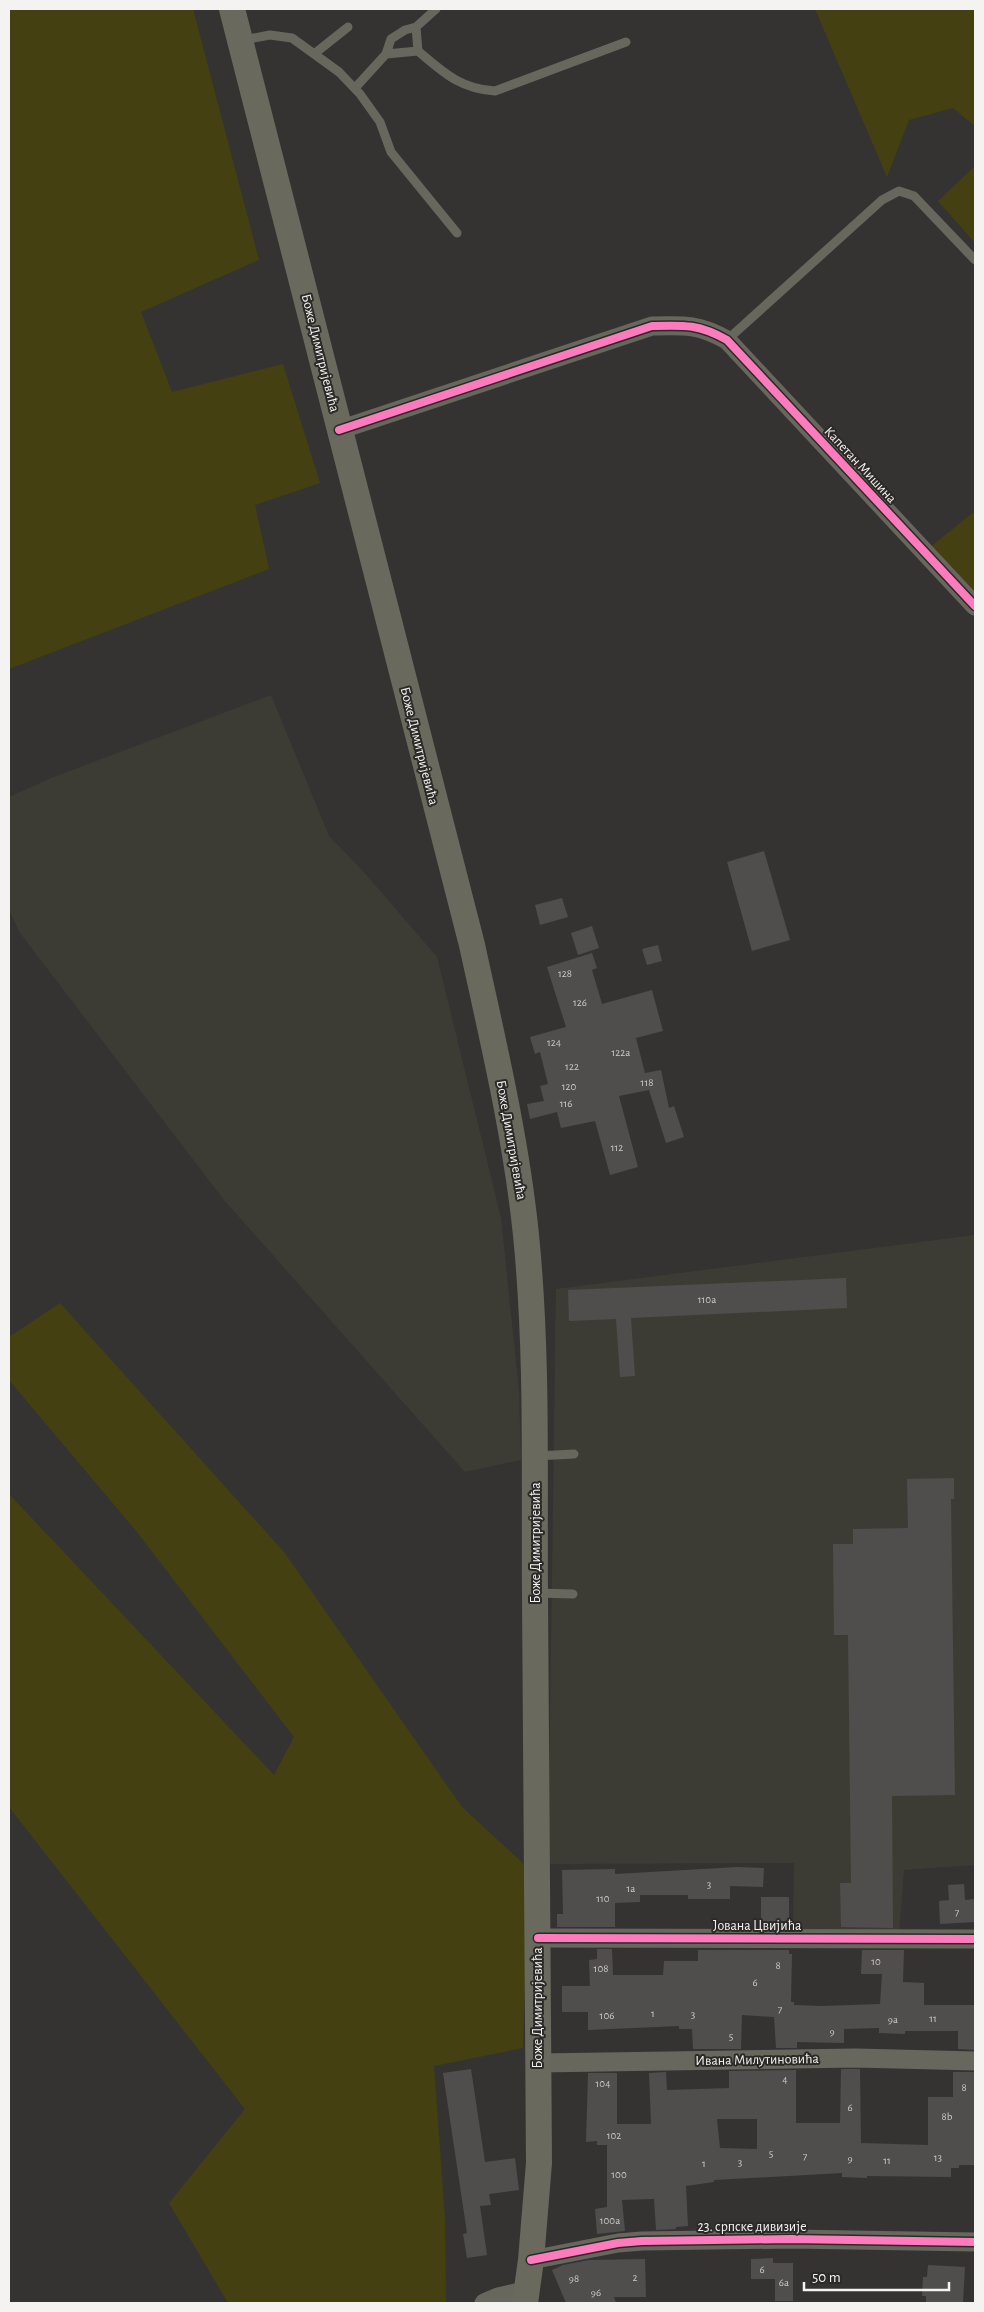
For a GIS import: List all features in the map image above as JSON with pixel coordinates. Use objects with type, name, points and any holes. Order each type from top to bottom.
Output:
[{"type":"main road","name":"Боже Димитријевића","points":[[232,9],[472,945],[510,1125],[530,1274],[536,1456],[535,1593],[539,2163],[526,2297]]},
{"type":"street","name":"Капетан Мишина","points":[[339,430],[652,326],[692,325],[710,330],[727,340],[975,606]]},
{"type":"street","name":"Јована Цвијића","points":[[538,1938],[975,1939]]},
{"type":"street","name":"Ивана Милутиновића","points":[[539,2063],[856,2058],[975,2061]]},
{"type":"street","name":"23. српске дивизије","points":[[531,2260],[642,2241],[791,2239],[975,2242]]},
{"type":"street","points":[[484,2303],[498,2297],[526,2297]]},
{"type":"lane","points":[[355,88],[386,54],[391,39],[405,30],[416,27],[436,9]]},
{"type":"lane","points":[[314,54],[348,27]]},
{"type":"lane","points":[[416,27],[418,51]]},
{"type":"lane","points":[[240,41],[270,35],[292,38],[339,72],[355,88],[380,122],[391,152],[457,233]]},
{"type":"lane","points":[[386,54],[418,51],[454,81],[480,90],[495,91],[626,42]]},
{"type":"lane","points":[[727,340],[882,200],[899,191],[914,196],[975,260]]},
{"type":"lane","points":[[536,1456],[574,1454]]},
{"type":"lane","points":[[535,1593],[573,1594]]},
{"type":"shaded area","points":[[9,9],[193,9],[259,260],[141,312],[172,392],[283,364],[320,483],[255,505],[269,569],[9,669]]},
{"type":"shaded area","points":[[815,9],[975,9],[975,126],[953,108],[909,120],[887,177]]},
{"type":"shaded area","points":[[975,166],[975,243],[938,201]]},
{"type":"shaded area","points":[[975,511],[975,606],[924,552]]},
{"type":"shaded area","points":[[271,695],[329,836],[363,871],[437,957],[501,1218],[519,1391],[521,1460],[465,1472],[224,1200],[20,933],[9,910],[9,797],[51,778]]},
{"type":"shaded area","points":[[975,1235],[975,1865],[904,1870],[899,1934],[793,1932],[794,1863],[548,1864],[556,1289]]},
{"type":"shaded area","points":[[60,1303],[284,1552],[462,1807],[528,1868],[523,2048],[434,2066],[445,2219],[446,2303],[228,2303],[169,2203],[245,2109],[9,1807],[9,1494],[274,1775],[294,1737],[137,1532],[9,1380],[9,1337]]},
{"type":"building","points":[[764,851],[790,940],[752,951],[727,862]]},
{"type":"building","points":[[562,898],[568,917],[540,925],[535,905]]},
{"type":"building","points":[[592,926],[599,948],[578,955],[571,933]]},
{"type":"building","points":[[658,945],[662,961],[647,965],[642,949]]},
{"type":"building","points":[[592,953],[597,968],[592,970],[602,1004],[652,990],[663,1031],[636,1038],[645,1073],[661,1070],[669,1108],[674,1106],[684,1137],[666,1143],[649,1090],[619,1096],[638,1167],[610,1175],[595,1121],[561,1128],[557,1112],[530,1119],[527,1104],[544,1101],[540,1086],[548,1084],[540,1052],[535,1054],[530,1037],[566,1027],[547,967]]},
{"type":"building","points":[[846,1278],[847,1308],[631,1318],[635,1376],[620,1377],[616,1319],[569,1321],[568,1290]]},
{"type":"building","points":[[954,1478],[954,1499],[951,1499],[955,1795],[892,1796],[893,1928],[841,1927],[840,1883],[851,1883],[848,1635],[834,1635],[833,1544],[853,1544],[853,1529],[908,1528],[907,1479]]},
{"type":"building","points":[[738,1867],[764,1868],[763,1887],[730,1886],[730,1899],[688,1899],[688,1895],[640,1895],[640,1902],[615,1903],[615,1927],[557,1927],[557,1914],[563,1914],[562,1870],[615,1869],[615,1874]]},
{"type":"building","points":[[964,1884],[965,1900],[975,1899],[975,1922],[940,1924],[939,1901],[949,1900],[948,1885]]},
{"type":"building","points":[[761,1897],[789,1897],[789,1927],[761,1927]]},
{"type":"building","points":[[597,1949],[612,1949],[613,1975],[663,1975],[664,1961],[698,1961],[698,1950],[789,1950],[789,1954],[792,1954],[791,2002],[794,2002],[794,2005],[821,2006],[880,2004],[882,1974],[861,1974],[862,1950],[904,1950],[903,1982],[924,1983],[924,2005],[975,2005],[975,2050],[958,2049],[958,2031],[905,2031],[905,2034],[879,2033],[879,2028],[844,2029],[844,2043],[797,2042],[797,2048],[776,2048],[774,2017],[742,2015],[741,2049],[693,2049],[692,2029],[679,2029],[679,2026],[588,2030],[588,2012],[562,2012],[562,1986],[590,1986],[589,1960],[597,1959]]},
{"type":"building","points":[[471,2069],[485,2162],[515,2158],[519,2190],[489,2194],[491,2205],[480,2206],[487,2255],[467,2258],[463,2234],[467,2233],[443,2073]]},
{"type":"building","points":[[841,2069],[860,2069],[861,2143],[928,2145],[928,2097],[953,2097],[953,2072],[975,2072],[975,2165],[959,2165],[959,2168],[951,2168],[951,2177],[867,2176],[867,2178],[842,2177],[842,2173],[714,2180],[714,2182],[686,2186],[688,2226],[656,2230],[654,2199],[622,2200],[625,2231],[597,2234],[595,2209],[607,2207],[607,2145],[597,2145],[597,2141],[586,2142],[588,2073],[617,2073],[617,2124],[651,2124],[649,2073],[666,2072],[667,2090],[729,2088],[729,2071],[796,2070],[796,2123],[840,2123]],"holes":[[[717,2119],[757,2119],[757,2149],[720,2148]]]},
{"type":"building","points":[[773,2258],[773,2263],[793,2263],[793,2301],[775,2301],[775,2279],[751,2279],[751,2259]]},
{"type":"building","points":[[645,2259],[646,2297],[614,2297],[616,2303],[566,2303],[552,2270],[563,2265],[589,2260]]},
{"type":"building","points":[[928,2265],[965,2267],[963,2303],[926,2303],[926,2296],[922,2296],[923,2277],[927,2277]]},
{"type":"cycle path","points":[[339,430],[652,326],[699,328],[727,340],[975,606]]},
{"type":"cycle path","points":[[538,1938],[975,1939]]},
{"type":"cycle path","points":[[531,2260],[618,2243],[642,2241],[791,2239],[975,2242]]}]
